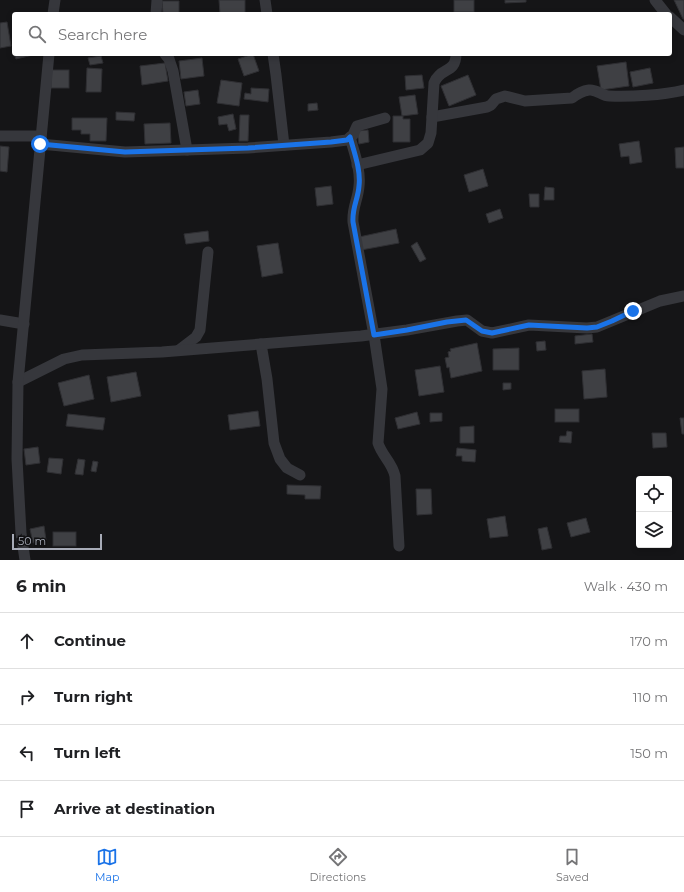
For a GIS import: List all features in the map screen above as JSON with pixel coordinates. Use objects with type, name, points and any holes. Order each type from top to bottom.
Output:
[{"type":"street","points":[[53,12],[55,0]]},
{"type":"street","points":[[156,12],[157,0]]},
{"type":"street","points":[[265,0],[267,12]]},
{"type":"street","points":[[655,0],[664,12]]},
{"type":"street","points":[[672,19],[684,30]]},
{"type":"street","points":[[25,560],[21,533],[17,459],[18,382],[49,56]]},
{"type":"street","points":[[167,56],[169,59],[172,71],[187,150]]},
{"type":"street","points":[[273,56],[284,145]]},
{"type":"street","points":[[357,165],[420,150],[428,143],[431,133],[434,83],[436,77],[453,67],[456,61],[456,56]]},
{"type":"street","points":[[432,117],[487,107],[496,99],[505,96],[525,101],[572,98],[576,94],[590,90],[596,90],[607,96],[646,95],[684,90]]},
{"type":"street","points":[[0,136],[125,152],[248,148],[347,140],[353,135],[357,126],[385,118]]},
{"type":"street","points":[[350,137],[360,184],[358,195],[352,211],[353,222],[374,335],[382,389],[378,443],[380,450],[394,467],[396,476],[399,546]]},
{"type":"street","points":[[179,350],[196,337],[200,330],[208,252]]},
{"type":"street","points":[[18,382],[64,359],[82,355],[179,350],[374,335],[466,320],[482,331],[492,333],[529,325],[587,328],[597,327],[660,301],[684,296]]},
{"type":"street","points":[[0,320],[24,324]]},
{"type":"street","points":[[261,344],[267,379],[274,444],[280,459],[287,468],[300,475]]},
{"type":"building","points":[[219,0],[245,0],[245,12],[220,12]]},
{"type":"building","points":[[454,0],[474,0],[474,12],[454,12]]},
{"type":"building","points":[[505,0],[526,0],[526,2],[505,3]]},
{"type":"building","points":[[674,0],[684,0],[684,19],[683,19]]},
{"type":"building","points":[[162,1],[179,1],[179,12],[163,12]]},
{"type":"building","points":[[7,22],[11,46],[0,48],[0,23]]},
{"type":"building","points":[[15,56],[29,56],[16,59]]},
{"type":"building","points":[[101,56],[103,63],[90,65],[88,58]]},
{"type":"building","points":[[247,56],[254,56],[259,71],[244,76],[238,59]]},
{"type":"building","points":[[202,58],[204,76],[181,79],[179,61]]},
{"type":"building","points":[[626,62],[629,86],[601,90],[597,66]]},
{"type":"building","points":[[165,63],[168,81],[142,85],[140,66]]},
{"type":"building","points":[[87,68],[102,69],[101,92],[86,92]]},
{"type":"building","points":[[650,68],[653,83],[633,87],[630,72]]},
{"type":"building","points":[[51,70],[69,70],[69,88],[51,88]]},
{"type":"building","points":[[422,75],[424,88],[406,90],[405,76]]},
{"type":"building","points":[[468,75],[476,95],[449,106],[441,86]]},
{"type":"building","points":[[221,80],[242,83],[239,106],[217,103]]},
{"type":"building","points":[[251,88],[269,89],[268,102],[244,99],[245,93],[251,94]]},
{"type":"building","points":[[198,90],[200,104],[186,106],[184,92]]},
{"type":"building","points":[[415,95],[418,114],[402,116],[399,97]]},
{"type":"building","points":[[317,103],[318,110],[308,111],[308,104]]},
{"type":"building","points":[[116,112],[135,113],[134,121],[116,120]]},
{"type":"building","points":[[233,114],[236,129],[229,131],[227,124],[219,125],[218,117]]},
{"type":"building","points":[[240,115],[249,115],[248,141],[239,141]]},
{"type":"building","points":[[393,116],[403,116],[403,119],[410,119],[410,142],[393,142]]},
{"type":"building","points":[[72,118],[107,118],[106,141],[90,141],[90,134],[81,134],[81,130],[72,130]]},
{"type":"building","points":[[170,123],[171,143],[145,144],[144,124]]},
{"type":"building","points":[[368,130],[369,142],[359,144],[357,131]]},
{"type":"building","points":[[639,141],[642,162],[630,164],[629,156],[621,157],[619,144]]},
{"type":"building","points":[[0,146],[9,147],[7,172],[0,171]]},
{"type":"building","points":[[684,147],[684,168],[676,168],[675,148]]},
{"type":"building","points":[[483,169],[488,186],[469,192],[464,175]]},
{"type":"building","points":[[331,186],[333,204],[317,206],[315,188]]},
{"type":"building","points":[[545,187],[554,188],[554,200],[544,200]]},
{"type":"building","points":[[529,194],[539,194],[539,207],[530,207]]},
{"type":"building","points":[[500,209],[503,218],[489,223],[486,214]]},
{"type":"building","points":[[396,229],[399,243],[361,250],[359,237]]},
{"type":"building","points":[[208,231],[209,241],[186,244],[184,234]]},
{"type":"building","points":[[417,242],[426,259],[420,262],[411,246]]},
{"type":"building","points":[[278,243],[283,273],[262,277],[257,246]]},
{"type":"building","points":[[592,334],[593,342],[575,344],[575,336]]},
{"type":"building","points":[[545,341],[546,350],[537,351],[536,342]]},
{"type":"building","points":[[477,343],[482,371],[451,378],[449,367],[447,368],[445,358],[449,357],[448,352],[451,351],[450,349]]},
{"type":"building","points":[[519,348],[519,370],[493,370],[493,349]]},
{"type":"building","points":[[440,366],[444,392],[419,396],[415,370]]},
{"type":"building","points":[[605,369],[607,397],[584,399],[582,371]]},
{"type":"building","points":[[136,372],[141,396],[111,402],[107,377]]},
{"type":"building","points":[[89,375],[94,399],[64,406],[58,383]]},
{"type":"building","points":[[503,383],[511,383],[511,389],[503,390]]},
{"type":"building","points":[[555,409],[579,409],[579,422],[555,422]]},
{"type":"building","points":[[258,411],[260,426],[230,430],[228,415]]},
{"type":"building","points":[[417,412],[420,424],[398,429],[395,418]]},
{"type":"building","points":[[430,413],[442,413],[442,421],[430,422]]},
{"type":"building","points":[[68,414],[105,418],[103,430],[66,426]]},
{"type":"building","points":[[680,418],[684,418],[684,434],[682,434]]},
{"type":"building","points":[[474,426],[474,443],[460,443],[460,427]]},
{"type":"building","points":[[567,431],[572,432],[571,443],[559,442],[560,436],[566,436]]},
{"type":"building","points":[[652,433],[666,433],[667,447],[653,448]]},
{"type":"building","points":[[38,447],[40,463],[26,465],[24,449]]},
{"type":"building","points":[[457,448],[476,450],[475,462],[462,461],[462,456],[456,456]]},
{"type":"building","points":[[49,458],[63,459],[61,474],[47,472]]},
{"type":"building","points":[[78,459],[85,460],[83,475],[75,474]]},
{"type":"building","points":[[93,461],[98,462],[96,472],[91,471]]},
{"type":"building","points":[[287,485],[321,486],[320,499],[305,499],[305,495],[287,494]]},
{"type":"building","points":[[416,489],[431,489],[432,514],[417,515]]},
{"type":"building","points":[[505,516],[508,536],[490,538],[487,519]]},
{"type":"building","points":[[586,518],[590,532],[571,537],[567,523]]},
{"type":"building","points":[[44,526],[46,540],[33,543],[30,529]]},
{"type":"building","points":[[547,527],[552,548],[542,550],[538,529]]},
{"type":"building","points":[[53,532],[76,532],[76,546],[53,546]]},
{"type":"route","points":[[40,144],[125,152],[248,148],[331,142],[347,140],[350,137],[360,184],[358,195],[352,211],[353,222],[374,335],[466,320],[482,331],[492,333],[529,325],[587,328],[597,327],[633,311]]}]
